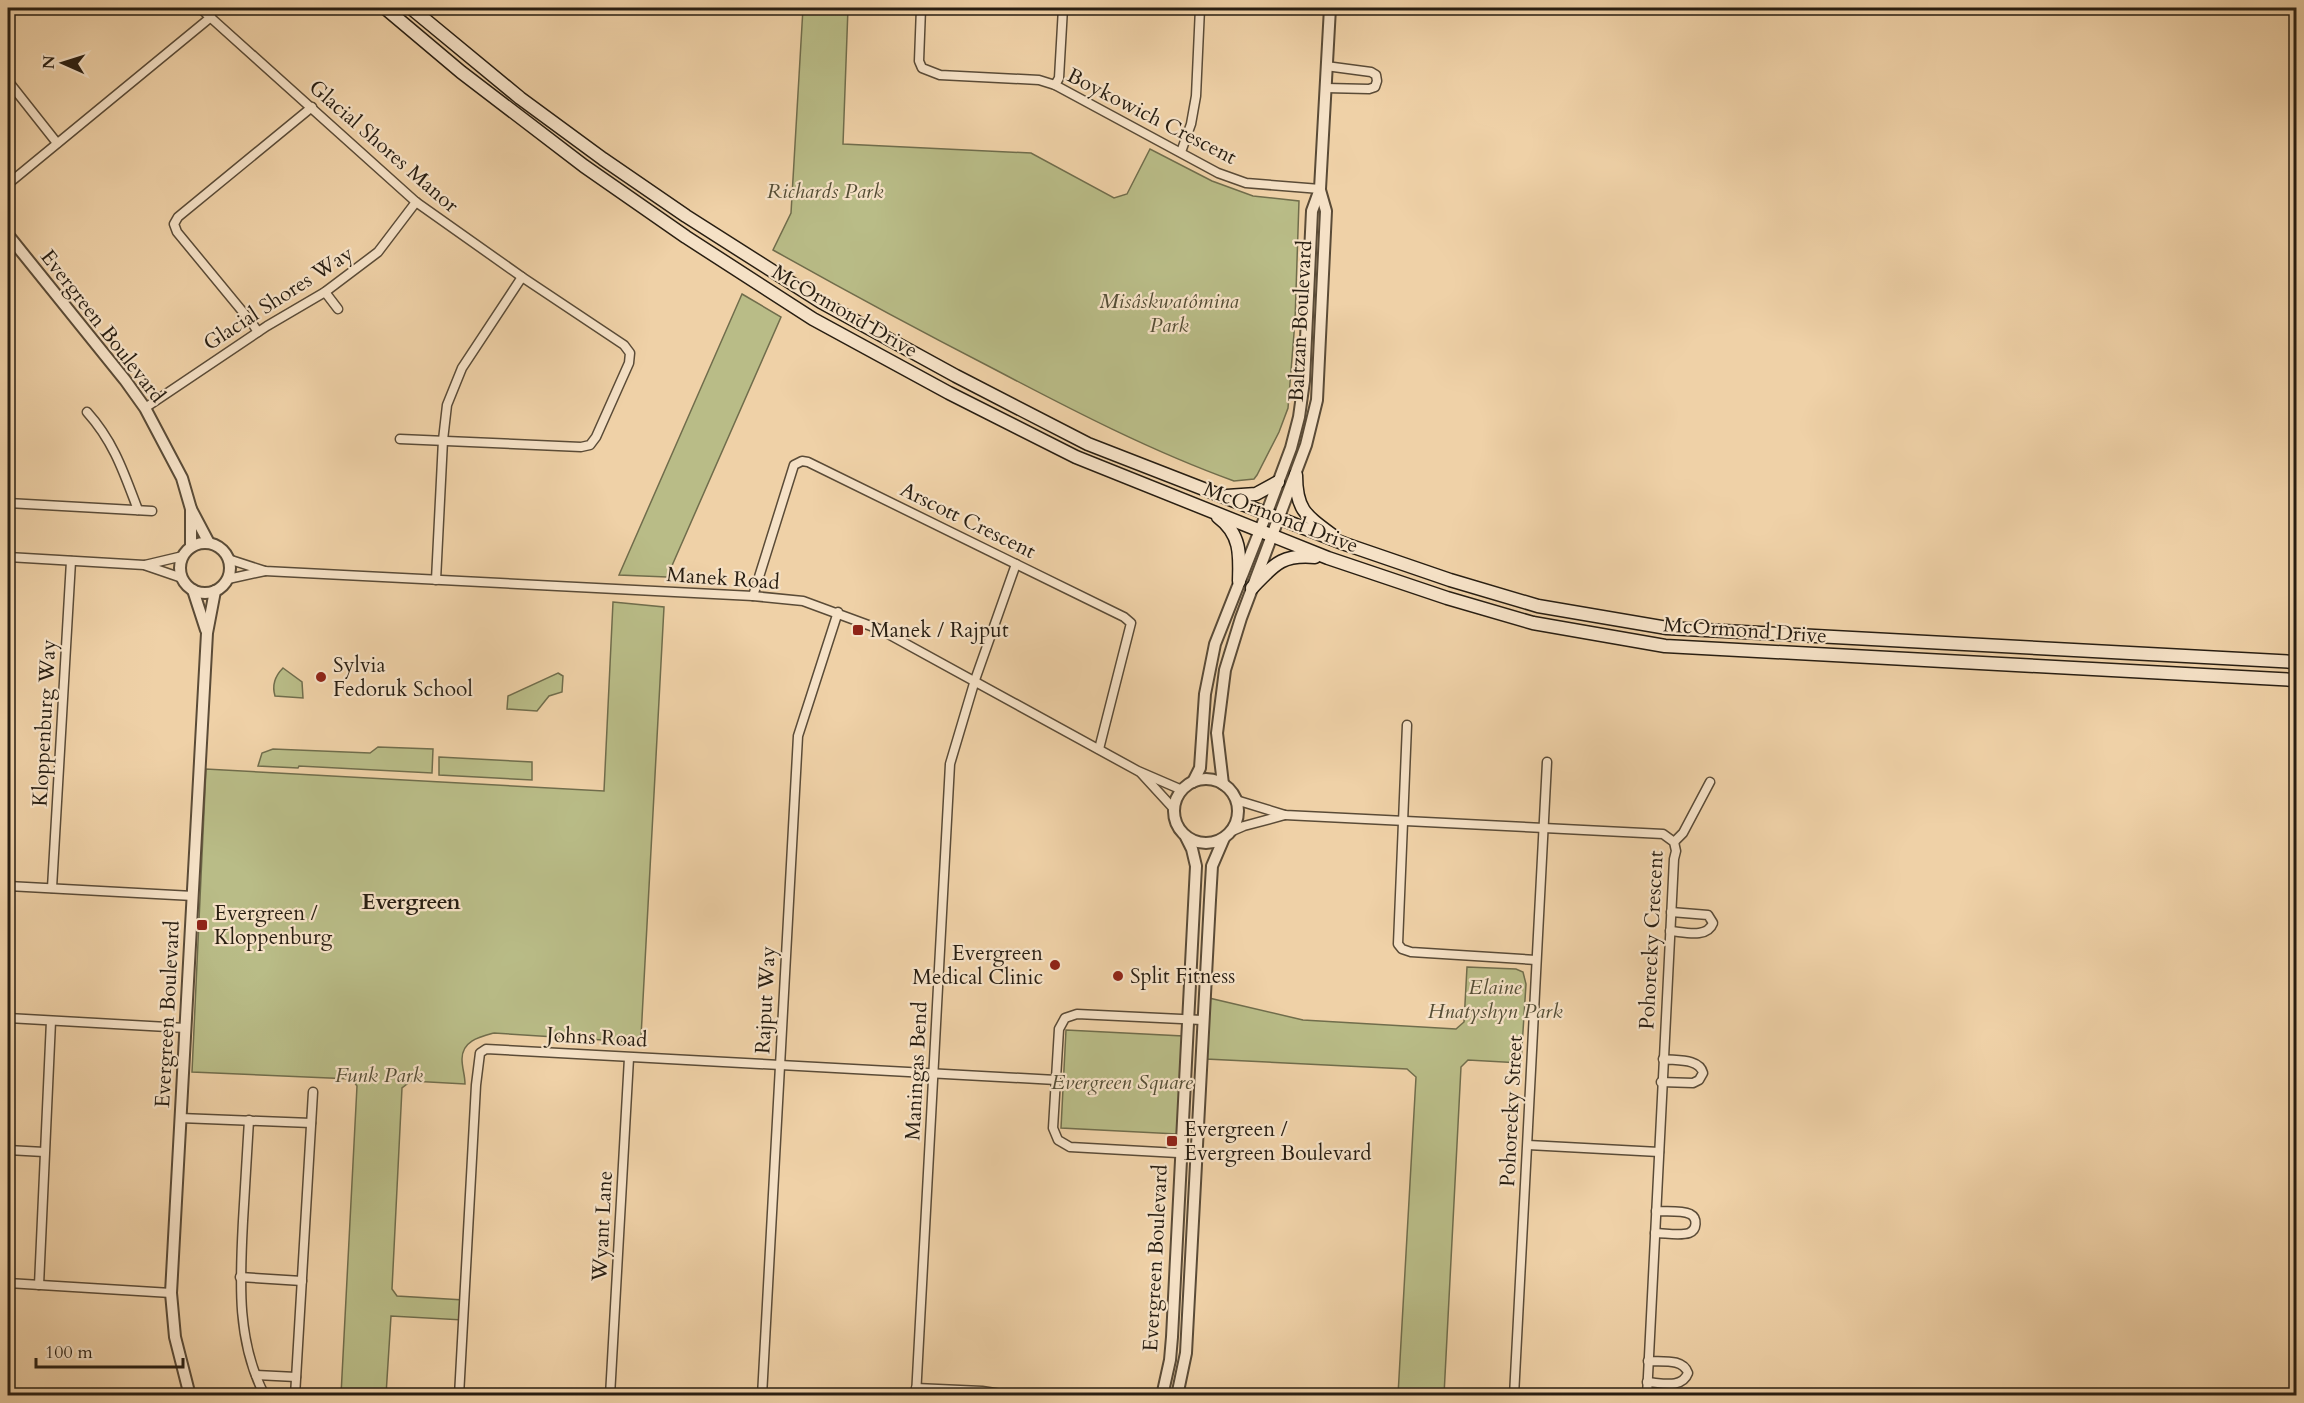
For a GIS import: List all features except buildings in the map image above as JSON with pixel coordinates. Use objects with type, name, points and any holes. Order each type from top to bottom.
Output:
[{"type":"main road","name":"McOrmond Drive","points":[[385,8],[460,72],[584,166],[686,237],[813,320],[1076,457],[1328,558],[1447,598],[1533,623],[1665,646],[2296,680]]},
{"type":"main road","name":"McOrmond Drive","points":[[411,8],[520,98],[603,159],[686,216],[820,302],[1088,444],[1345,544],[1450,580],[1538,606],[1667,628],[2296,662]]},
{"type":"main road","points":[[1296,475],[1297,499],[1306,516],[1345,544]]},
{"type":"main road","points":[[1223,496],[1256,494],[1278,482]]},
{"type":"main road","points":[[1208,510],[1226,523],[1238,541],[1239,581]]},
{"type":"main road","points":[[1252,588],[1283,559],[1300,555],[1328,558]]},
{"type":"street","points":[[8,14],[16,8]]},
{"type":"street","name":"Glacial Shores Manor","points":[[200,8],[416,202],[624,345],[630,353],[629,363],[596,437],[590,445],[581,447],[442,440]]},
{"type":"street","name":"Boykowich Crescent","points":[[921,8],[919,51],[922,68],[940,75],[1039,80],[1055,85],[1218,173],[1246,183],[1320,189]]},
{"type":"street","points":[[1055,85],[1059,78],[1063,8]]},
{"type":"street","points":[[1181,152],[1191,124],[1196,96],[1200,8]]},
{"type":"street","name":"Baltzan Boulevard","points":[[1260,532],[1295,434],[1302,398],[1312,212],[1320,189],[1330,8]]},
{"type":"street","points":[[8,184],[211,17]]},
{"type":"street","points":[[1326,66],[1371,72],[1376,75],[1377,81],[1375,87],[1369,89],[1326,88]]},
{"type":"street","points":[[8,81],[57,143]]},
{"type":"street","points":[[258,332],[177,232],[174,224],[178,217],[312,107]]},
{"type":"street","name":"Baltzan Boulevard","points":[[1252,588],[1296,475],[1312,423],[1320,379],[1326,211],[1320,189]]},
{"type":"street","name":"Glacial Shores Way","points":[[145,408],[258,332],[325,292],[378,252],[416,202]]},
{"type":"street","name":"Evergreen Boulevard","points":[[8,235],[145,408],[182,478],[191,509],[209,543]]},
{"type":"street","points":[[436,580],[442,440],[447,405],[462,368],[522,277]]},
{"type":"street","points":[[325,292],[338,309]]},
{"type":"street","points":[[87,412],[99,426],[119,459],[138,510]]},
{"type":"street","points":[[400,439],[442,440]]},
{"type":"street","name":"Arscott Crescent","points":[[753,596],[794,465],[802,461],[808,462],[1124,617],[1131,623],[1099,749]]},
{"type":"street","points":[[8,503],[152,511]]},
{"type":"street","name":"Evergreen Boulevard","points":[[191,509],[191,547]]},
{"type":"street","points":[[1193,782],[1213,780],[1223,784],[1236,800],[1237,817],[1227,835],[1204,844],[1186,837],[1179,829],[1174,809],[1176,799],[1182,790],[1193,782],[1200,768],[1205,694],[1211,660],[1239,581],[1260,532]]},
{"type":"street","points":[[8,557],[144,565],[182,578],[193,590],[206,593],[215,591],[228,579],[230,568],[228,559],[222,549],[209,543],[200,543],[191,547],[183,556],[180,567],[182,578]]},
{"type":"street","points":[[144,565],[183,556]]},
{"type":"street","name":"Manek Road","points":[[228,559],[266,571],[753,596],[803,601],[879,629],[1138,771],[1182,790]]},
{"type":"street","name":"Kloppenburg Way","points":[[52,888],[71,561]]},
{"type":"street","name":"Maningas Bend","points":[[916,1392],[947,787],[954,743],[1016,564]]},
{"type":"street","name":"Manek Road","points":[[228,579],[266,571]]},
{"type":"street","points":[[1223,784],[1217,733],[1222,692],[1232,646],[1252,588]]},
{"type":"street","name":"Evergreen Boulevard","points":[[193,590],[207,633]]},
{"type":"street","name":"Evergreen Boulevard","points":[[190,1395],[174,1337],[171,1293],[207,633],[215,591]]},
{"type":"street","name":"Rajput Way","points":[[762,1395],[798,736],[838,612]]},
{"type":"street","points":[[1407,725],[1396,935],[1400,948],[1420,953],[1536,960]]},
{"type":"street","name":"Pohorecky Street","points":[[1514,1395],[1547,762]]},
{"type":"street","name":"Manek Road","points":[[1138,771],[1174,809]]},
{"type":"street","points":[[1674,842],[1683,832],[1710,782]]},
{"type":"street","name":"Pohorecky Crescent","points":[[1236,800],[1286,815],[1663,834],[1674,842],[1676,850],[1663,1059],[1647,1395]]},
{"type":"street","name":"Pohorecky Crescent","points":[[1227,835],[1244,826],[1286,815]]},
{"type":"street","name":"Evergreen Boulevard","points":[[1177,1395],[1186,1353],[1212,866],[1227,835]]},
{"type":"street","name":"Evergreen Boulevard","points":[[1161,1395],[1170,1360],[1196,866],[1186,837]]},
{"type":"street","points":[[8,886],[193,896]]},
{"type":"street","points":[[1670,931],[1705,933],[1710,930],[1713,923],[1708,915],[1671,912]]},
{"type":"street","points":[[1196,1154],[1070,1147],[1058,1140],[1053,1128],[1059,1029],[1065,1018],[1070,1016],[1202,1020]]},
{"type":"street","points":[[8,1018],[185,1028]]},
{"type":"street","points":[[39,1285],[51,1021]]},
{"type":"street","name":"Johns Road","points":[[459,1395],[476,1084],[480,1053],[486,1049],[1056,1080]]},
{"type":"street","name":"Wyant Lane","points":[[610,1395],[629,1058]]},
{"type":"street","points":[[1662,1082],[1693,1083],[1699,1080],[1702,1073],[1701,1067],[1694,1063],[1663,1059]]},
{"type":"street","points":[[296,1395],[313,1092]]},
{"type":"street","points":[[180,1118],[311,1123]]},
{"type":"street","points":[[249,1120],[240,1277],[241,1304],[245,1339],[265,1395]]},
{"type":"street","points":[[1528,1145],[1659,1152]]},
{"type":"street","points":[[8,1150],[44,1152]]},
{"type":"street","points":[[1655,1233],[1688,1233],[1693,1230],[1695,1224],[1694,1218],[1688,1213],[1656,1211]]},
{"type":"street","points":[[240,1277],[302,1281]]},
{"type":"street","points":[[8,1283],[171,1293]]},
{"type":"street","points":[[1647,1382],[1678,1384],[1685,1380],[1688,1373],[1686,1366],[1679,1363],[1648,1361]]},
{"type":"street","points":[[256,1375],[297,1377]]},
{"type":"street","points":[[916,1392],[982,1391],[1014,1395]]},
{"type":"green space","name":"Misâskwatômina Park","points":[[803,8],[848,8],[843,144],[1031,153],[1114,198],[1127,194],[1150,149],[1212,181],[1253,196],[1299,201],[1295,321],[1288,408],[1279,432],[1254,479],[1234,481],[1172,457],[1112,429],[855,296],[773,250],[791,213]]},
{"type":"green space","points":[[742,294],[781,317],[667,577],[619,575]]},
{"type":"green space","name":"Funk Park","points":[[613,602],[664,607],[641,1037],[634,1042],[494,1033],[472,1041],[465,1048],[462,1059],[465,1084],[411,1081],[402,1088],[392,1289],[397,1296],[464,1300],[463,1320],[391,1316],[386,1395],[341,1395],[357,1086],[352,1079],[192,1072],[206,769],[604,791]]},
{"type":"green space","points":[[283,668],[302,682],[303,698],[275,696],[275,681]]},
{"type":"green space","points":[[558,673],[563,676],[562,692],[549,696],[537,711],[507,709],[508,696]]},
{"type":"green space","points":[[378,747],[433,749],[432,773],[258,766],[262,753],[273,749],[370,753]]},
{"type":"green space","points":[[439,757],[532,762],[532,780],[439,775]]},
{"type":"green space","name":"Elaine Hnatyshyn Park","points":[[1467,967],[1516,969],[1523,972],[1526,984],[1521,1063],[1468,1060],[1461,1067],[1444,1395],[1398,1395],[1416,1077],[1407,1069],[1206,1059],[1209,998],[1303,1020],[1456,1029],[1464,1022]]},
{"type":"green space","name":"Evergreen Square","points":[[1066,1030],[1183,1036],[1177,1134],[1061,1128]]},
{"type":"place","name":"Manek / Rajput","points":[[858,630]]},
{"type":"place","name":"Sylvia Fedoruk School","points":[[321,677]]},
{"type":"place","name":"Evergreen / Kloppenburg","points":[[202,925]]},
{"type":"place","name":"Evergreen Medical Clinic","points":[[1055,965]]},
{"type":"place","name":"Split Fitness","points":[[1118,976]]},
{"type":"place","name":"Evergreen / Evergreen Boulevard","points":[[1172,1141]]},
{"type":"district","name":"Evergreen","points":[[411,901]]},
{"type":"park label","name":"Richards Park","points":[[825,191]]}]
